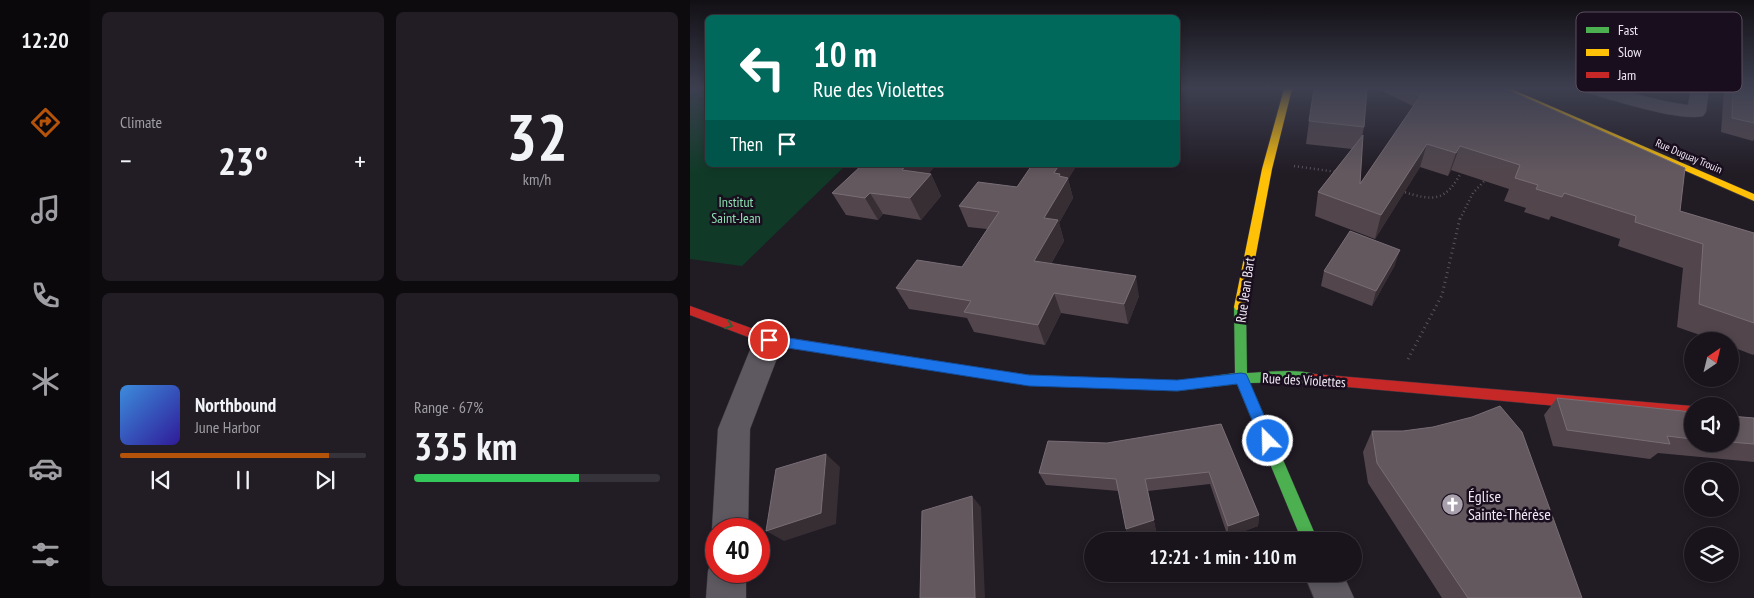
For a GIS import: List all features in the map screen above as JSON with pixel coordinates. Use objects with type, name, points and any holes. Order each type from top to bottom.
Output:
[{"type":"street","name":"Rue Jean Bart","points":[[1281,117],[1269,164],[1239,313],[1241,378],[1306,532]]},
{"type":"street","name":"Rue Duguay Trouin","points":[[1568,117],[1754,198]]},
{"type":"street","name":"Rue des Violettes","points":[[690,310],[769,340],[1029,380],[1177,386],[1241,378],[1289,376],[1684,411]]},
{"type":"street","points":[[730,518],[734,429],[769,340]]},
{"type":"street","points":[[1327,582],[1334,598]]},
{"type":"street","points":[[726,598],[727,583]]},
{"type":"path","points":[[1401,192],[1419,197],[1438,199],[1448,194],[1454,188],[1468,161]]},
{"type":"path","points":[[1269,164],[1345,174]]},
{"type":"path","points":[[1394,386],[1442,295],[1462,214],[1472,193],[1488,178]]},
{"type":"green space","name":"Institut Saint-Jean","points":[[690,117],[705,117],[705,167],[844,167],[742,266],[690,259]]},
{"type":"building","points":[[1310,117],[1365,117],[1364,127],[1309,121]]},
{"type":"building","points":[[1406,117],[1569,117],[1685,168],[1680,211],[1754,233],[1754,323],[1699,304],[1703,244],[1635,222],[1636,216],[1564,193],[1562,197],[1536,189],[1538,185],[1515,178],[1520,165],[1460,146],[1456,153],[1427,144],[1381,215],[1318,192],[1363,135],[1360,184]]},
{"type":"building","points":[[1754,117],[1754,123],[1732,118]]},
{"type":"building","points":[[860,167],[904,167],[902,170],[931,174],[910,198],[870,193],[865,198],[832,193]]},
{"type":"building","points":[[1031,167],[1058,167],[1054,173],[1068,178],[1044,218],[1058,220],[1034,261],[1136,276],[1124,304],[1054,293],[1038,325],[964,312],[971,301],[896,288],[917,260],[962,267],[999,212],[959,206],[978,182],[1017,187]]},
{"type":"building","points":[[1350,231],[1400,250],[1376,291],[1324,271]]},
{"type":"building","points":[[1557,398],[1684,411],[1684,438],[1667,436],[1670,444],[1567,430]]},
{"type":"building","name":"Église Sainte-Thérèse","points":[[1500,406],[1522,432],[1582,598],[1468,598],[1377,463],[1372,431],[1403,431],[1433,427],[1472,417]]},
{"type":"building","points":[[1739,417],[1754,418],[1754,444],[1739,443]]},
{"type":"building","points":[[1221,424],[1259,515],[1228,526],[1209,472],[1145,479],[1154,520],[1126,529],[1116,479],[1039,473],[1048,441],[1107,443]]},
{"type":"building","points":[[826,454],[821,513],[770,530],[770,518],[768,518],[776,469]]},
{"type":"building","points":[[972,496],[975,598],[920,598],[922,511]]},
{"type":"traffic: fast","points":[[1240,307],[1241,378],[1306,532]]},
{"type":"traffic: fast","points":[[988,374],[1029,380],[1177,386],[1241,378],[1289,377],[1314,379]]},
{"type":"traffic: slow","points":[[1240,307],[1267,169],[1281,117]]},
{"type":"traffic: slow","points":[[1568,117],[1754,198]]},
{"type":"traffic: jam","points":[[690,310],[769,340],[988,374]]},
{"type":"traffic: jam","points":[[1314,379],[1684,411]]},
{"type":"place","name":"Église Sainte-Thérèse","points":[[1452,505]]},
{"type":"route","points":[[769,340],[1029,380],[1177,386],[1241,378],[1268,441]]}]
